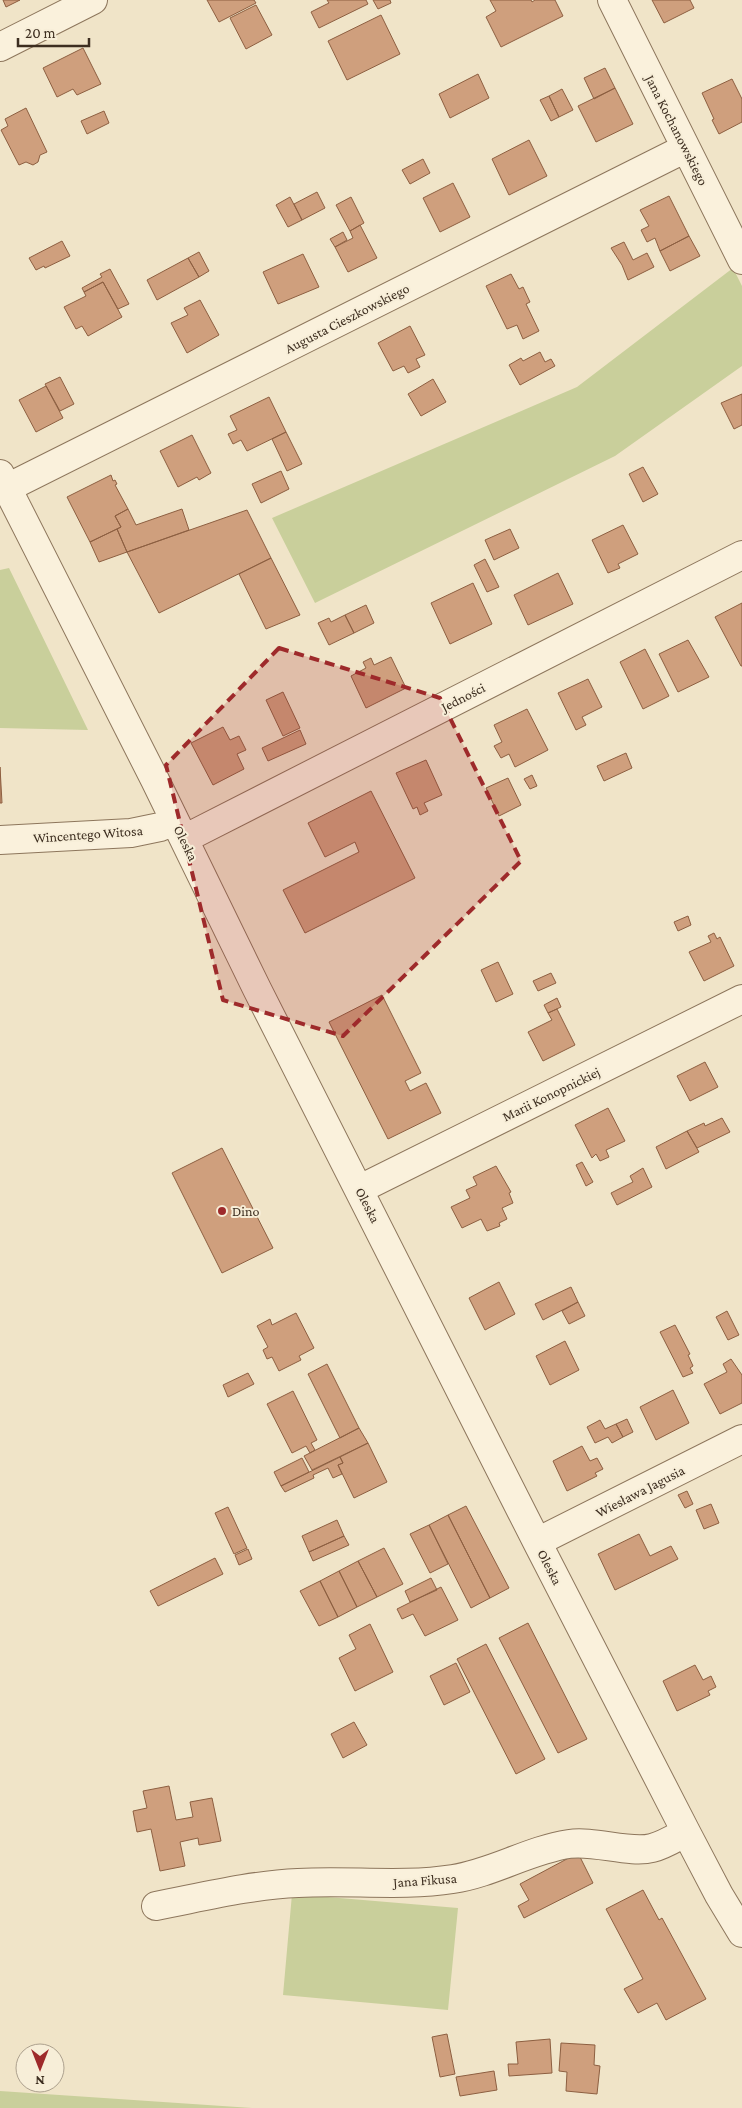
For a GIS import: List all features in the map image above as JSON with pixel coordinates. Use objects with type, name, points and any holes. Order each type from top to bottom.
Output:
[{"type":"street","points":[[0,47],[93,0]]},
{"type":"street","name":"Jana Kochanowskiego","points":[[612,0],[742,260]]},
{"type":"street","name":"Augusta Cieszkowskiego","points":[[4,481],[686,148]]},
{"type":"street","name":"Oleska","points":[[4,481],[257,989],[360,1189],[537,1542],[686,1832],[742,1933]]},
{"type":"street","name":"Jedności","points":[[179,830],[742,555]]},
{"type":"street","name":"Wincentego Witosa","points":[[0,840],[131,832],[160,826],[179,830]]},
{"type":"street","name":"Marii Konopnickiej","points":[[360,1189],[742,999]]},
{"type":"street","name":"Wiesława Jagusia","points":[[537,1542],[742,1440]]},
{"type":"street","name":"Jana Fikusa","points":[[156,1906],[275,1884],[453,1879],[482,1872],[568,1844],[651,1849],[686,1832]]},
{"type":"highlighted area","points":[[279,648],[440,698],[521,861],[343,1036],[223,1000],[166,765]]},
{"type":"green space","points":[[733,268],[742,286],[742,366],[615,456],[315,603],[272,518],[577,387]]},
{"type":"green space","points":[[9,568],[88,730],[0,728],[0,570]]},
{"type":"green space","points":[[292,1894],[458,1908],[448,2010],[283,1995]]},
{"type":"green space","points":[[0,2091],[252,2108],[0,2108]]},
{"type":"building","points":[[3,0],[20,0],[6,7]]},
{"type":"building","points":[[207,0],[254,0],[256,3],[219,22]]},
{"type":"building","points":[[327,0],[366,0],[368,4],[319,28],[311,12],[329,3]]},
{"type":"building","points":[[373,0],[390,0],[391,3],[378,9]]},
{"type":"building","points":[[490,0],[531,0],[532,2],[535,0],[555,0],[563,16],[501,47],[486,17],[496,11]]},
{"type":"building","points":[[652,0],[690,0],[694,8],[664,23]]},
{"type":"building","points":[[256,5],[272,35],[246,49],[230,18]]},
{"type":"building","points":[[381,15],[400,54],[347,80],[328,41]]},
{"type":"building","points":[[83,48],[101,84],[77,95],[73,89],[57,97],[43,68]]},
{"type":"building","points":[[605,68],[615,88],[594,99],[584,78]]},
{"type":"building","points":[[478,74],[489,98],[450,118],[439,94]]},
{"type":"building","points":[[732,79],[742,99],[742,122],[719,134],[702,93]]},
{"type":"building","points":[[615,88],[633,124],[596,142],[578,106]]},
{"type":"building","points":[[562,89],[573,110],[559,117],[549,96]]},
{"type":"building","points":[[549,96],[559,117],[551,121],[540,100]]},
{"type":"building","points":[[26,108],[47,152],[40,155],[38,162],[33,165],[26,162],[19,165],[1,130],[8,126],[5,119]]},
{"type":"building","points":[[104,111],[109,123],[87,134],[81,121]]},
{"type":"building","points":[[529,140],[547,176],[509,195],[492,159]]},
{"type":"building","points":[[423,159],[430,173],[410,184],[402,170]]},
{"type":"building","points":[[453,183],[470,217],[440,232],[423,198]]},
{"type":"building","points":[[317,192],[325,208],[302,220],[294,204]]},
{"type":"building","points":[[669,196],[689,236],[660,251],[655,238],[647,242],[641,230],[649,226],[640,210]]},
{"type":"building","points":[[290,197],[302,220],[288,227],[276,205]]},
{"type":"building","points":[[351,197],[364,223],[350,231],[336,205]]},
{"type":"building","points":[[360,225],[377,258],[348,272],[335,247],[353,238],[350,231]]},
{"type":"building","points":[[343,232],[347,240],[335,247],[330,239]]},
{"type":"building","points":[[689,236],[700,256],[670,271],[660,251]]},
{"type":"building","points":[[62,241],[70,256],[45,268],[44,266],[36,270],[29,258]]},
{"type":"building","points":[[624,242],[633,260],[647,253],[654,267],[628,280],[622,265],[611,248]]},
{"type":"building","points":[[199,252],[209,271],[199,277],[188,258]]},
{"type":"building","points":[[303,254],[319,287],[278,304],[263,272]]},
{"type":"building","points":[[188,258],[199,277],[157,300],[147,280]]},
{"type":"building","points":[[110,269],[129,304],[118,309],[103,282],[84,292],[82,288],[102,277],[100,274]]},
{"type":"building","points":[[511,274],[519,289],[523,287],[530,302],[526,304],[539,331],[523,339],[517,325],[507,329],[486,286]]},
{"type":"building","points":[[103,282],[122,317],[88,336],[82,326],[76,329],[64,307],[86,296],[84,292]]},
{"type":"building","points":[[200,300],[219,335],[187,353],[171,323],[188,315],[184,308]]},
{"type":"building","points":[[410,326],[425,355],[416,359],[420,367],[408,373],[404,366],[393,371],[378,343]]},
{"type":"building","points":[[540,352],[545,362],[551,359],[555,366],[520,385],[509,365],[521,358],[523,361]]},
{"type":"building","points":[[60,377],[74,404],[60,411],[45,384]]},
{"type":"building","points":[[433,379],[446,402],[421,416],[408,394]]},
{"type":"building","points":[[46,386],[63,418],[36,432],[19,400]]},
{"type":"building","points":[[742,394],[742,425],[734,429],[721,403]]},
{"type":"building","points":[[269,397],[286,432],[247,451],[241,440],[233,444],[228,434],[237,430],[230,416]]},
{"type":"building","points":[[286,432],[302,464],[287,471],[272,439]]},
{"type":"building","points":[[192,435],[211,473],[199,480],[197,477],[178,487],[160,451]]},
{"type":"building","points":[[643,467],[658,494],[643,502],[629,474]]},
{"type":"building","points":[[281,471],[289,489],[261,503],[252,484]]},
{"type":"building","points":[[111,475],[128,509],[115,516],[121,527],[90,542],[67,497]]},
{"type":"building","points":[[128,509],[136,525],[182,509],[189,530],[127,552],[117,529],[121,527],[115,516]]},
{"type":"building","points":[[247,510],[271,558],[159,613],[127,552]]},
{"type":"building","points":[[623,525],[638,554],[618,564],[620,568],[608,573],[592,540]]},
{"type":"building","points":[[117,529],[127,552],[99,562],[90,542]]},
{"type":"building","points":[[510,529],[519,548],[494,560],[485,540]]},
{"type":"building","points":[[271,558],[300,615],[266,629],[239,574]]},
{"type":"building","points":[[485,559],[499,587],[487,592],[474,565]]},
{"type":"building","points":[[558,573],[573,604],[528,625],[514,595]]},
{"type":"building","points":[[473,583],[492,624],[450,644],[431,603]]},
{"type":"building","points":[[742,603],[742,666],[741,666],[715,617]]},
{"type":"building","points":[[366,605],[374,623],[354,633],[345,615]]},
{"type":"building","points":[[345,615],[354,633],[329,645],[318,623],[329,618],[331,622]]},
{"type":"building","points":[[688,640],[709,677],[678,692],[659,654]]},
{"type":"building","points":[[645,649],[669,696],[643,709],[620,662]]},
{"type":"building","points":[[391,657],[406,688],[366,708],[351,676],[366,668],[363,662],[371,658],[374,665]]},
{"type":"building","points":[[588,679],[602,707],[582,717],[586,725],[576,730],[558,693]]},
{"type":"building","points":[[283,692],[300,728],[283,736],[266,700]]},
{"type":"building","points":[[527,709],[548,750],[515,767],[509,754],[501,758],[494,746],[502,742],[494,725]]},
{"type":"building","points":[[223,727],[230,740],[239,736],[246,750],[237,754],[244,769],[213,785],[191,743]]},
{"type":"building","points":[[300,730],[306,744],[268,761],[262,748]]},
{"type":"building","points":[[626,753],[632,768],[604,781],[597,766]]},
{"type":"building","points":[[426,760],[442,795],[424,803],[428,811],[420,815],[417,807],[413,809],[396,773]]},
{"type":"building","points":[[0,767],[2,803],[0,803]]},
{"type":"building","points":[[532,775],[537,786],[530,789],[524,779]]},
{"type":"building","points":[[508,778],[521,805],[499,816],[486,788]]},
{"type":"building","points":[[371,791],[415,878],[305,933],[283,890],[359,852],[355,842],[325,857],[308,823]]},
{"type":"building","points":[[688,916],[691,925],[678,931],[674,922]]},
{"type":"building","points":[[714,933],[717,939],[720,937],[734,966],[704,981],[689,952],[711,942],[708,936]]},
{"type":"building","points":[[498,962],[513,994],[496,1002],[481,970]]},
{"type":"building","points":[[551,973],[556,983],[538,991],[533,981]]},
{"type":"building","points":[[382,995],[421,1073],[405,1081],[410,1091],[426,1083],[441,1113],[388,1139],[329,1022]]},
{"type":"building","points":[[557,998],[561,1007],[548,1013],[544,1005]]},
{"type":"building","points":[[557,1009],[575,1045],[543,1061],[528,1032],[552,1020],[548,1013]]},
{"type":"building","points":[[705,1062],[718,1087],[690,1101],[677,1076]]},
{"type":"building","points":[[608,1108],[625,1141],[606,1150],[609,1157],[600,1161],[596,1154],[592,1158],[575,1125]]},
{"type":"building","points":[[722,1118],[730,1132],[697,1148],[687,1131],[704,1123],[705,1126]]},
{"type":"building","points":[[687,1131],[699,1152],[666,1169],[656,1147]]},
{"type":"building","name":"Dino","points":[[222,1148],[273,1248],[222,1273],[172,1173]]},
{"type":"building","points":[[582,1162],[593,1182],[586,1186],[576,1165]]},
{"type":"building","points":[[496,1166],[511,1192],[509,1193],[513,1203],[502,1208],[507,1219],[499,1223],[500,1226],[487,1231],[481,1219],[462,1228],[451,1207],[470,1198],[466,1190],[477,1185],[473,1177]]},
{"type":"building","points":[[643,1168],[652,1187],[617,1205],[611,1193],[633,1182],[630,1176]]},
{"type":"building","points":[[499,1282],[515,1314],[485,1330],[469,1298]]},
{"type":"building","points":[[571,1287],[578,1302],[543,1320],[535,1304]]},
{"type":"building","points":[[578,1302],[585,1316],[569,1324],[562,1311]]},
{"type":"building","points":[[727,1311],[739,1335],[728,1340],[716,1317]]},
{"type":"building","points":[[296,1313],[314,1348],[299,1356],[301,1360],[279,1371],[272,1357],[267,1359],[263,1350],[268,1347],[257,1326],[270,1319],[272,1325]]},
{"type":"building","points":[[675,1325],[690,1354],[688,1355],[693,1366],[690,1368],[693,1373],[683,1377],[660,1332]]},
{"type":"building","points":[[565,1341],[579,1370],[550,1385],[536,1356]]},
{"type":"building","points":[[731,1359],[742,1375],[742,1403],[720,1414],[704,1384],[727,1372],[723,1364]]},
{"type":"building","points":[[327,1364],[359,1428],[340,1438],[308,1374]]},
{"type":"building","points":[[248,1373],[254,1384],[228,1397],[223,1385]]},
{"type":"building","points":[[673,1390],[689,1423],[656,1440],[640,1407]]},
{"type":"building","points":[[293,1391],[317,1440],[311,1443],[315,1450],[310,1453],[306,1446],[292,1453],[267,1404]]},
{"type":"building","points":[[627,1419],[633,1432],[623,1437],[616,1424]]},
{"type":"building","points":[[600,1420],[605,1429],[616,1424],[623,1437],[612,1443],[608,1437],[595,1443],[587,1427]]},
{"type":"building","points":[[359,1428],[368,1443],[312,1470],[304,1456]]},
{"type":"building","points":[[368,1443],[387,1482],[354,1498],[338,1465],[343,1463],[340,1457]]},
{"type":"building","points":[[582,1446],[590,1461],[597,1458],[603,1469],[595,1473],[597,1476],[567,1491],[553,1461]]},
{"type":"building","points":[[340,1457],[343,1463],[338,1465],[342,1474],[333,1478],[328,1468],[313,1475],[314,1478],[285,1492],[281,1486]]},
{"type":"building","points":[[302,1458],[309,1472],[281,1486],[274,1472]]},
{"type":"building","points":[[687,1491],[693,1504],[685,1508],[678,1495]]},
{"type":"building","points":[[711,1504],[719,1523],[704,1529],[696,1510]]},
{"type":"building","points":[[466,1506],[509,1588],[490,1598],[448,1515]]},
{"type":"building","points":[[228,1507],[247,1548],[234,1554],[215,1513]]},
{"type":"building","points":[[448,1515],[490,1598],[471,1608],[429,1525]]},
{"type":"building","points":[[337,1520],[344,1536],[309,1552],[302,1536]]},
{"type":"building","points":[[429,1525],[448,1564],[430,1573],[410,1534]]},
{"type":"building","points":[[639,1534],[650,1556],[671,1546],[678,1559],[615,1590],[598,1554]]},
{"type":"building","points":[[344,1536],[349,1545],[313,1561],[309,1552]]},
{"type":"building","points":[[384,1548],[403,1584],[377,1597],[358,1561]]},
{"type":"building","points":[[248,1549],[252,1559],[239,1565],[235,1555]]},
{"type":"building","points":[[215,1558],[223,1574],[158,1606],[150,1591]]},
{"type":"building","points":[[358,1561],[377,1597],[357,1607],[339,1571]]},
{"type":"building","points":[[339,1571],[357,1607],[338,1617],[320,1581]]},
{"type":"building","points":[[431,1578],[437,1590],[410,1602],[405,1591]]},
{"type":"building","points":[[320,1581],[338,1617],[319,1626],[300,1591]]},
{"type":"building","points":[[441,1587],[458,1620],[425,1636],[413,1614],[402,1619],[397,1609]]},
{"type":"building","points":[[528,1623],[587,1739],[558,1753],[499,1638]]},
{"type":"building","points":[[370,1624],[393,1672],[355,1691],[339,1658],[356,1649],[349,1635]]},
{"type":"building","points":[[486,1644],[545,1759],[516,1774],[457,1659]]},
{"type":"building","points":[[456,1663],[470,1692],[444,1705],[430,1676]]},
{"type":"building","points":[[695,1665],[703,1680],[711,1676],[716,1687],[708,1691],[710,1695],[677,1711],[663,1681]]},
{"type":"building","points":[[354,1722],[367,1745],[343,1758],[331,1734]]},
{"type":"building","points":[[169,1786],[176,1820],[193,1817],[190,1802],[212,1798],[221,1841],[199,1845],[198,1838],[180,1842],[185,1866],[160,1871],[151,1829],[137,1832],[133,1811],[147,1808],[143,1791]]},
{"type":"building","points":[[578,1853],[593,1883],[524,1918],[518,1906],[529,1900],[520,1884]]},
{"type":"building","points":[[643,1890],[659,1920],[662,1918],[706,1999],[666,2020],[657,2003],[638,2013],[624,1989],[643,1979],[606,1909]]},
{"type":"building","points":[[447,2034],[455,2074],[440,2077],[432,2037]]},
{"type":"building","points":[[550,2039],[552,2073],[509,2076],[508,2064],[518,2064],[516,2042]]},
{"type":"building","points":[[561,2043],[595,2045],[594,2065],[600,2066],[597,2094],[566,2091],[567,2072],[559,2071]]},
{"type":"building","points":[[494,2071],[497,2090],[460,2096],[456,2077]]},
{"type":"place","name":"Dino","points":[[222,1211]]}]
